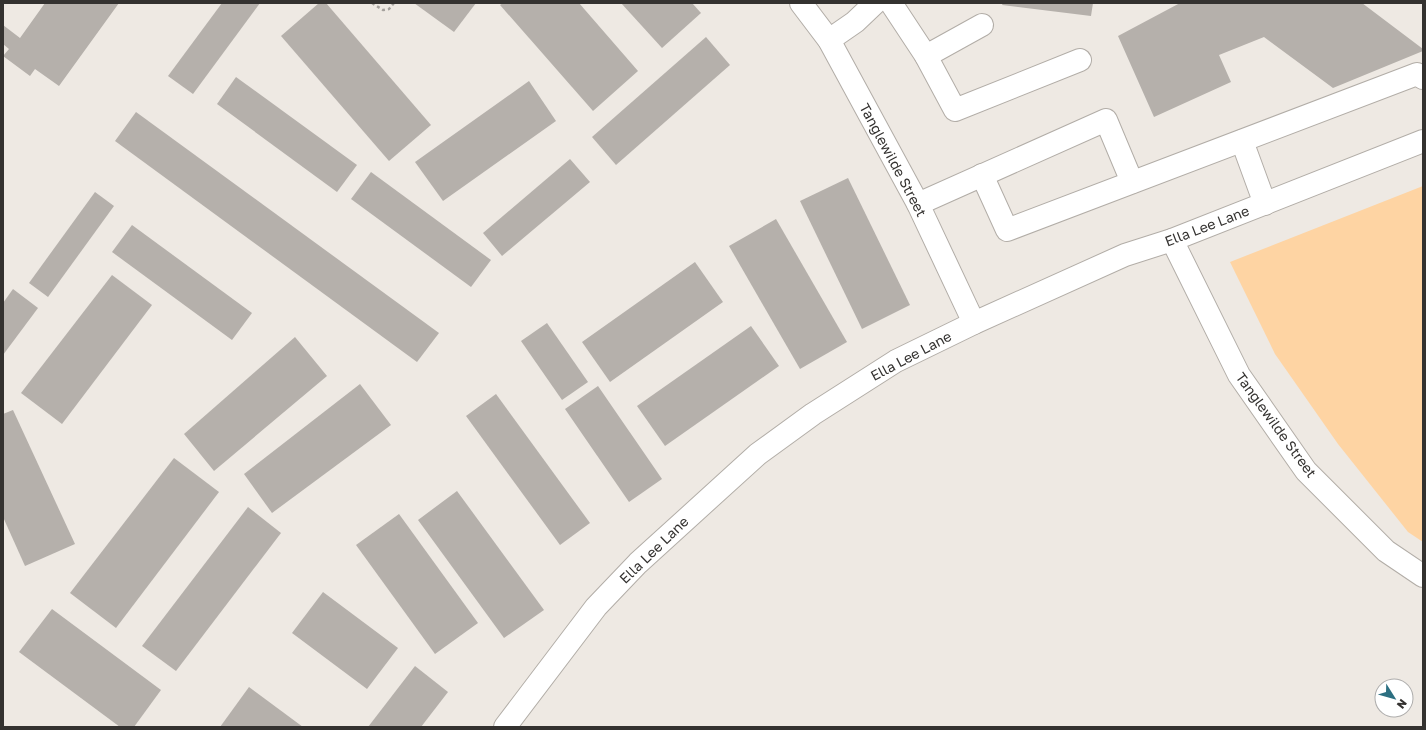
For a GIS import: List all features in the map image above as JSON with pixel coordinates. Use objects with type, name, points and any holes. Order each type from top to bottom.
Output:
[{"type":"street","name":"Tanglewilde Street","points":[[801,3],[829,40],[918,204],[974,323]]},
{"type":"street","points":[[829,40],[855,22],[875,3]]},
{"type":"street","points":[[891,3],[926,56],[955,110],[1080,60]]},
{"type":"street","points":[[926,56],[982,25]]},
{"type":"street","points":[[982,175],[1007,230],[1417,74],[1423,78]]},
{"type":"street","points":[[918,204],[1106,120],[1132,182]]},
{"type":"street","points":[[1242,141],[1265,204]]},
{"type":"street","name":"Ella Lee Lane","points":[[505,727],[596,607],[638,563],[758,454],[813,414],[896,361],[974,323],[1125,255],[1172,240],[1423,141]]},
{"type":"street","name":"Tanglewilde Street","points":[[1172,240],[1239,375],[1306,471],[1386,551],[1423,576]]},
{"type":"path","points":[[372,3],[383,10],[389,10],[394,3]]},
{"type":"shaded area","points":[[1423,186],[1423,542],[1408,532],[1338,444],[1275,354],[1230,262]]},
{"type":"building","points":[[45,3],[119,3],[59,86],[35,69],[30,76],[3,56],[9,49],[3,44],[3,25],[20,38]]},
{"type":"building","points":[[222,3],[260,3],[193,94],[168,76]]},
{"type":"building","points":[[319,3],[326,3],[431,125],[389,161],[281,36]]},
{"type":"building","points":[[414,3],[476,3],[454,32]]},
{"type":"building","points":[[503,3],[579,3],[638,71],[593,111],[500,5]]},
{"type":"building","points":[[621,3],[692,3],[701,13],[662,48]]},
{"type":"building","points":[[1003,3],[1093,3],[1091,16],[1002,5]]},
{"type":"building","points":[[1180,3],[1362,3],[1423,49],[1423,51],[1333,88],[1264,37],[1219,55],[1231,82],[1154,117],[1118,36]]},
{"type":"building","points":[[706,37],[730,65],[616,165],[592,137]]},
{"type":"building","points":[[236,77],[357,165],[337,192],[217,104]]},
{"type":"building","points":[[529,81],[556,121],[443,201],[415,162]]},
{"type":"building","points":[[136,112],[439,333],[417,362],[115,141]]},
{"type":"building","points":[[570,159],[590,182],[502,256],[483,233]]},
{"type":"building","points":[[371,172],[491,260],[471,287],[351,199]]},
{"type":"building","points":[[848,178],[910,305],[862,329],[800,201]]},
{"type":"building","points":[[95,192],[114,206],[48,297],[29,283]]},
{"type":"building","points":[[776,219],[847,342],[800,369],[729,246]]},
{"type":"building","points":[[132,225],[252,313],[232,340],[112,252]]},
{"type":"building","points":[[695,262],[723,302],[610,382],[582,342]]},
{"type":"building","points":[[112,275],[152,305],[62,424],[21,393]]},
{"type":"building","points":[[13,289],[38,308],[3,355],[3,303]]},
{"type":"building","points":[[547,323],[588,382],[562,400],[521,341]]},
{"type":"building","points":[[751,326],[779,366],[665,446],[637,406]]},
{"type":"building","points":[[295,337],[327,376],[214,471],[184,434]]},
{"type":"building","points":[[360,384],[391,425],[272,513],[244,474]]},
{"type":"building","points":[[598,386],[662,479],[629,502],[565,409]]},
{"type":"building","points":[[496,394],[590,523],[560,545],[466,416]]},
{"type":"building","points":[[13,410],[75,544],[25,566],[3,517],[3,414]]},
{"type":"building","points":[[174,458],[219,492],[116,628],[70,593]]},
{"type":"building","points":[[457,491],[544,610],[504,638],[418,520]]},
{"type":"building","points":[[248,507],[281,533],[176,671],[142,646]]},
{"type":"building","points":[[399,514],[478,623],[435,654],[356,545]]},
{"type":"building","points":[[323,592],[398,648],[367,689],[292,633]]},
{"type":"building","points":[[52,609],[161,690],[134,727],[120,727],[19,652]]},
{"type":"building","points":[[415,666],[448,692],[421,727],[368,727]]},
{"type":"building","points":[[249,687],[303,727],[220,727]]}]
